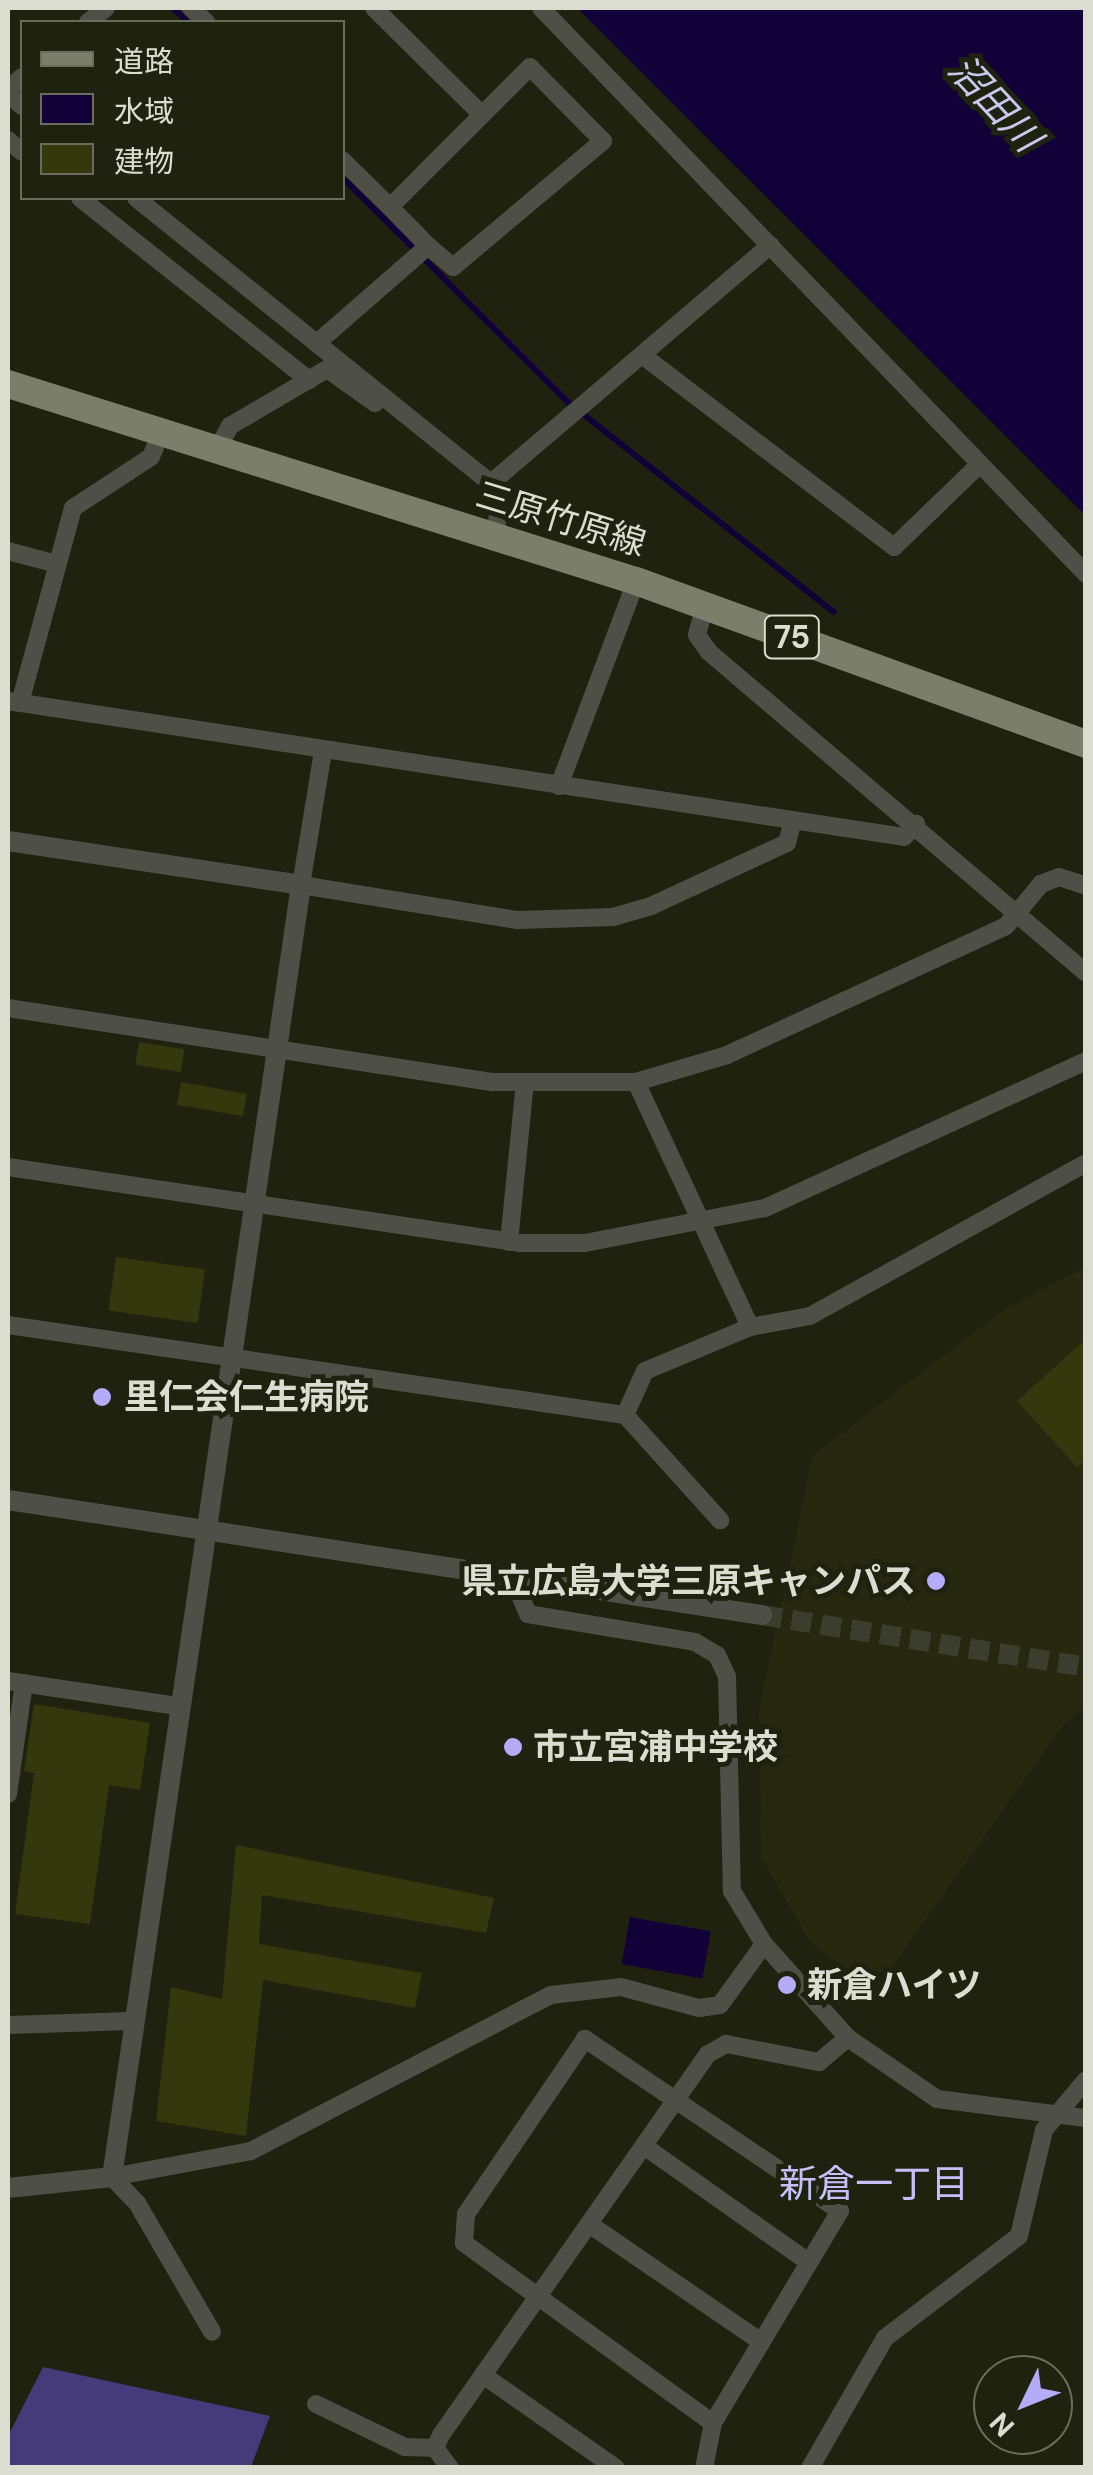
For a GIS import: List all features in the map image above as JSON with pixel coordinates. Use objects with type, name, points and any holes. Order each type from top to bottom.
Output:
[{"type":"main road","name":"三原竹原線","points":[[8,384],[160,435],[636,581],[1081,736]]},
{"type":"street","points":[[374,8],[482,115]]},
{"type":"street","points":[[541,8],[1086,574]]},
{"type":"street","points":[[345,163],[390,208],[428,246],[453,267],[603,141],[530,67],[390,208]]},
{"type":"street","points":[[83,200],[308,380]]},
{"type":"street","points":[[138,200],[491,483],[500,496],[496,538]]},
{"type":"street","points":[[316,343],[428,246]]},
{"type":"street","points":[[491,483],[771,246]]},
{"type":"street","points":[[642,355],[894,547],[978,466]]},
{"type":"street","points":[[216,452],[230,426],[327,370],[374,403],[383,396]]},
{"type":"street","points":[[160,435],[151,457],[73,508],[14,702],[904,837],[916,824]]},
{"type":"street","points":[[8,552],[54,562]]},
{"type":"street","points":[[560,786],[636,581]]},
{"type":"street","points":[[705,606],[697,634],[709,652],[916,824],[1086,973]]},
{"type":"street","points":[[112,2177],[176,1706],[233,1358],[300,885],[324,751]]},
{"type":"street","points":[[8,841],[518,920],[613,917],[787,843],[794,820]]},
{"type":"street","points":[[8,1008],[526,1084],[636,1082],[726,1056],[1006,926],[1042,884],[1059,877],[1086,886]]},
{"type":"street","points":[[8,1167],[509,1242],[584,1242],[702,1226],[765,1208],[1086,1061]]},
{"type":"street","points":[[636,1082],[750,1327]]},
{"type":"street","points":[[509,1242],[526,1084]]},
{"type":"street","points":[[626,1415],[644,1372],[750,1327],[810,1316],[1086,1163]]},
{"type":"street","points":[[8,1325],[626,1415],[720,1520]]},
{"type":"street","points":[[8,1500],[514,1581],[762,1615]]},
{"type":"street","points":[[514,1581],[528,1614],[695,1642],[717,1655],[728,1676],[732,1890],[764,1944],[848,2038],[937,2100],[1058,2118],[1086,2118]]},
{"type":"street","points":[[8,1794],[16,1682],[176,1706]]},
{"type":"street","points":[[8,2188],[112,2177],[251,2151],[551,1995],[622,1987],[699,2008],[720,2005],[764,1944]]},
{"type":"street","points":[[8,2025],[131,2021]]},
{"type":"street","points":[[435,2448],[708,2054],[726,2044],[818,2062],[848,2038]]},
{"type":"street","points":[[704,2468],[712,2424],[840,2212],[586,2040],[466,2214],[464,2244],[475,2258],[712,2424]]},
{"type":"street","points":[[810,2468],[821,2437],[886,2338],[1019,2236],[1044,2130],[1058,2118],[1086,2080]]},
{"type":"street","points":[[644,2146],[807,2261]]},
{"type":"street","points":[[112,2177],[137,2203],[212,2332]]},
{"type":"street","points":[[589,2224],[760,2342]]},
{"type":"street","points":[[483,2375],[616,2468]]},
{"type":"street","points":[[316,2404],[405,2447],[435,2448]]},
{"type":"street","points":[[435,2448],[450,2468]]},
{"type":"shaded area","name":"県立広島大学三原キャンパス","points":[[1085,1267],[1085,1708],[1064,1724],[875,1991],[810,1942],[761,1857],[759,1711],[813,1455],[1004,1310]]},
{"type":"shaded area","points":[[43,2367],[270,2416],[251,2467],[8,2467],[8,2436]]},
{"type":"water","name":"沼田川","points":[[577,8],[1085,8],[1085,515]]},
{"type":"water","points":[[630,1917],[711,1931],[702,1979],[622,1964]]},
{"type":"building","points":[[139,1042],[184,1049],[181,1072],[135,1065]]},
{"type":"building","points":[[181,1082],[247,1094],[243,1116],[177,1105]]},
{"type":"building","points":[[116,1257],[205,1270],[198,1323],[108,1310]]},
{"type":"building","points":[[1086,1339],[1086,1459],[1077,1467],[1017,1401]]},
{"type":"building","points":[[34,1704],[150,1723],[140,1790],[109,1785],[90,1924],[15,1914],[34,1773],[24,1771]]},
{"type":"building","points":[[236,1845],[494,1898],[486,1933],[262,1895],[259,1944],[422,1973],[415,2008],[263,1980],[246,2136],[156,2121],[171,1987],[222,1999]]},
{"type":"waterway","points":[[173,8],[186,20]]},
{"type":"waterway","points":[[345,180],[569,403],[834,612]]},
{"type":"tunnel","points":[[762,1615],[1086,1667]]},
{"type":"place","name":"里仁会仁生病院","points":[[102,1397]]},
{"type":"place","name":"県立広島大学三原キャンパス","points":[[936,1581]]},
{"type":"place","name":"市立宮浦中学校","points":[[513,1747]]},
{"type":"place","name":"新倉ハイツ","points":[[787,1985]]},
{"type":"district","name":"新倉一丁目","points":[[874,2185]]}]
